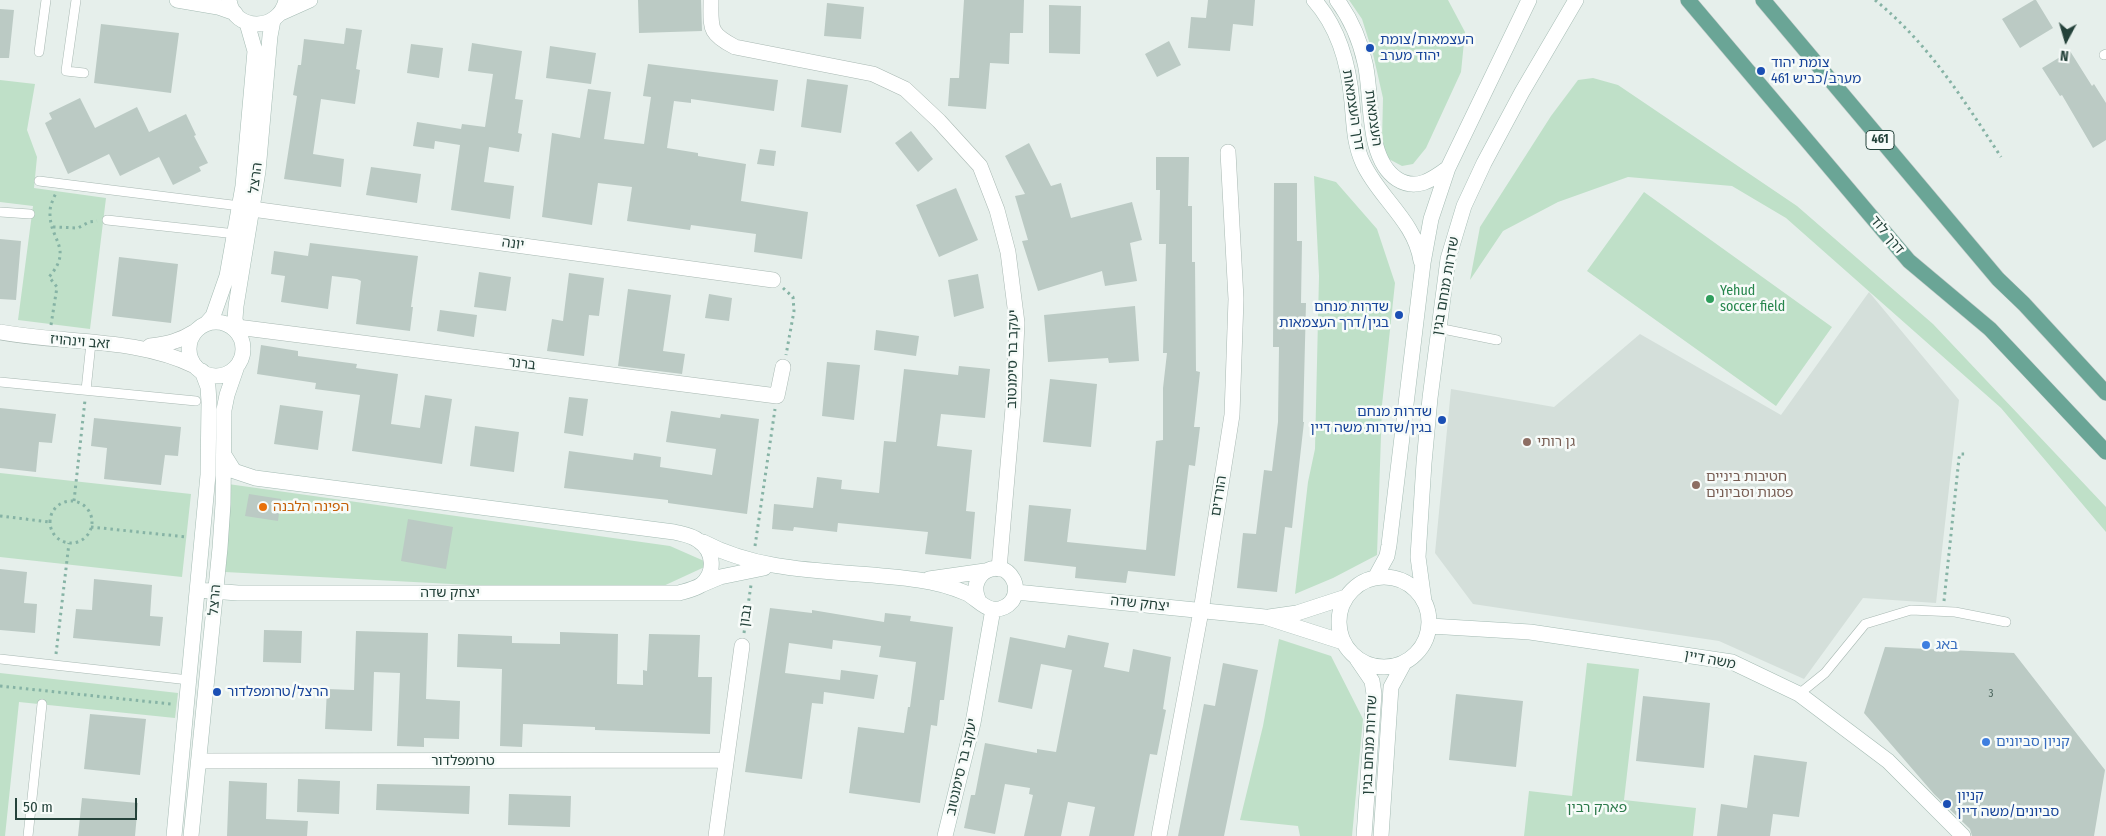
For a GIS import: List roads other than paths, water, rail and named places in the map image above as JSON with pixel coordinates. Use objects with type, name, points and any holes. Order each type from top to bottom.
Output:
[{"type":"main road","name":"דרך לוד","points":[[1688,0],[1733,50],[1909,261],[1990,329],[2106,452]]},
{"type":"main road","name":"461","points":[[1763,0],[1998,279],[2024,304],[2106,393]]},
{"type":"street","points":[[177,0],[218,7],[232,7],[247,23],[263,24],[280,11],[310,0]]},
{"type":"street","name":"יעקב בר סימנטוב","points":[[711,0],[711,27],[720,39],[735,47],[873,74],[905,90],[939,121],[980,166],[997,210],[1008,252],[1017,323],[1013,408],[992,570]]},
{"type":"street","name":"דרך העצמאות","points":[[1314,0],[1327,17],[1337,36],[1343,55],[1349,77],[1354,128],[1363,162],[1373,179],[1411,230],[1417,243],[1422,272]]},
{"type":"street","name":"העצמאות","points":[[1337,0],[1350,19],[1358,39],[1368,78],[1377,151],[1385,166],[1392,176],[1404,183],[1414,185],[1434,178],[1448,168]]},
{"type":"street","name":"שדרות מנחם בגין","points":[[1375,578],[1387,556],[1389,545],[1422,272],[1431,219],[1448,168],[1529,0]]},
{"type":"street","name":"שדרות מנחם בגין","points":[[1424,600],[1418,557],[1425,454],[1438,328],[1448,260],[1464,206],[1501,130],[1576,0]]},
{"type":"street","name":"הרצל","points":[[200,328],[213,316],[223,291],[236,234],[246,208],[259,161],[270,36],[280,11]]},
{"type":"street","name":"הרצל","points":[[238,331],[236,306],[246,208],[255,65],[255,51],[247,23]]},
{"type":"street","name":"הורדים","points":[[1159,836],[1201,611],[1232,415],[1236,299],[1228,152]]},
{"type":"street","name":"יונה","points":[[246,208],[773,280]]},
{"type":"street","points":[[218,322],[238,331],[242,353],[236,366],[227,373],[218,375],[198,369],[189,351],[189,343],[200,328],[218,322]]},
{"type":"street","name":"זאב וינהויז","points":[[136,347],[167,344],[182,340],[200,328]]},
{"type":"street","name":"ברנר","points":[[238,331],[777,396],[783,367]]},
{"type":"street","name":"זאב וינהויז","points":[[0,332],[24,337],[136,347],[175,357],[198,369]]},
{"type":"street","name":"זאב וינהויז","points":[[0,338],[24,337]]},
{"type":"street","name":"הרצל","points":[[191,836],[223,504],[224,410],[236,366]]},
{"type":"street","name":"הרצל","points":[[174,836],[208,475],[210,420],[208,387],[198,369]]},
{"type":"street","name":"יצחק שדה","points":[[224,455],[234,471],[255,478],[674,532],[700,541],[753,565],[781,566],[920,580],[965,593],[978,599]]},
{"type":"street","points":[[700,541],[707,548],[711,558],[711,569],[701,585]]},
{"type":"street","name":"יצחק שדה","points":[[198,590],[216,592],[679,593],[753,565]]},
{"type":"street","points":[[992,570],[1010,574],[1016,586],[1016,592],[1010,603],[1005,607],[993,609],[982,604],[978,599],[975,588],[977,581],[992,570]]},
{"type":"street","name":"יצחק שדה","points":[[920,580],[992,570]]},
{"type":"street","points":[[1387,577],[1403,582],[1416,590],[1424,600],[1430,618],[1430,626],[1421,648],[1404,663],[1396,666],[1378,668],[1357,659],[1343,642],[1338,619],[1346,597],[1362,582],[1375,578],[1387,577]]},
{"type":"street","name":"יצחק שדה","points":[[1016,592],[1265,617],[1343,642]]},
{"type":"street","name":"יצחק שדה","points":[[1265,617],[1297,612],[1346,597]]},
{"type":"street","name":"יעקב בר סימנטוב","points":[[945,836],[973,723],[993,609]]},
{"type":"street","name":"משה דיין","points":[[1430,626],[1530,632],[1732,662],[1799,694],[1888,761],[1963,836]]},
{"type":"street","name":"נבון","points":[[716,836],[742,646]]},
{"type":"street","name":"שדרות מנחם בגין","points":[[1357,659],[1372,682],[1374,694],[1364,836]]},
{"type":"street","name":"שדרות מנחם בגין","points":[[1381,836],[1391,687],[1404,663]]},
{"type":"street","name":"טרומפלדור","points":[[199,761],[726,760]]},
{"type":"lane","points":[[40,52],[46,0]]},
{"type":"lane","points":[[76,0],[66,71],[84,73]]},
{"type":"lane","points":[[39,181],[246,208]]},
{"type":"lane","points":[[0,212],[30,214]]},
{"type":"lane","points":[[107,220],[236,234]]},
{"type":"lane","points":[[1438,328],[1498,340]]},
{"type":"lane","points":[[86,390],[91,343]]},
{"type":"lane","points":[[0,382],[196,400]]},
{"type":"lane","points":[[1799,694],[1825,673],[1865,624],[1911,610],[1942,611],[2006,622]]},
{"type":"lane","points":[[0,658],[189,680]]},
{"type":"lane","points":[[28,836],[42,704]]},
{"type":"place","name":"העצמאות/צומת יהוד מערב","points":[[1370,48]]},
{"type":"place","name":"צומת יהוד מערב/כביש 461","points":[[1761,71]]},
{"type":"place","name":"Yehud soccer field","points":[[1710,299]]},
{"type":"place","name":"שדרות מנחם בגין/דרך העצמאות","points":[[1399,315]]},
{"type":"place","name":"שדרות מנחם בגין/שדרות משה דיין","points":[[1442,420]]},
{"type":"place","name":"גן רותי","points":[[1527,442]]},
{"type":"place","name":"חטיבות ביניים פסגות וסביונים","points":[[1696,485]]},
{"type":"place","name":"הפינה הלבנה","points":[[263,507]]},
{"type":"place","name":"באג","points":[[1926,645]]},
{"type":"place","name":"הרצל/טרומפלדור","points":[[217,692]]},
{"type":"place","name":"קניון סביונים","points":[[1986,742]]},
{"type":"place","name":"קניון סביונים/משה דיין","points":[[1947,804]]},
{"type":"park label","name":"פארק רבין","points":[[1597,808]]}]
